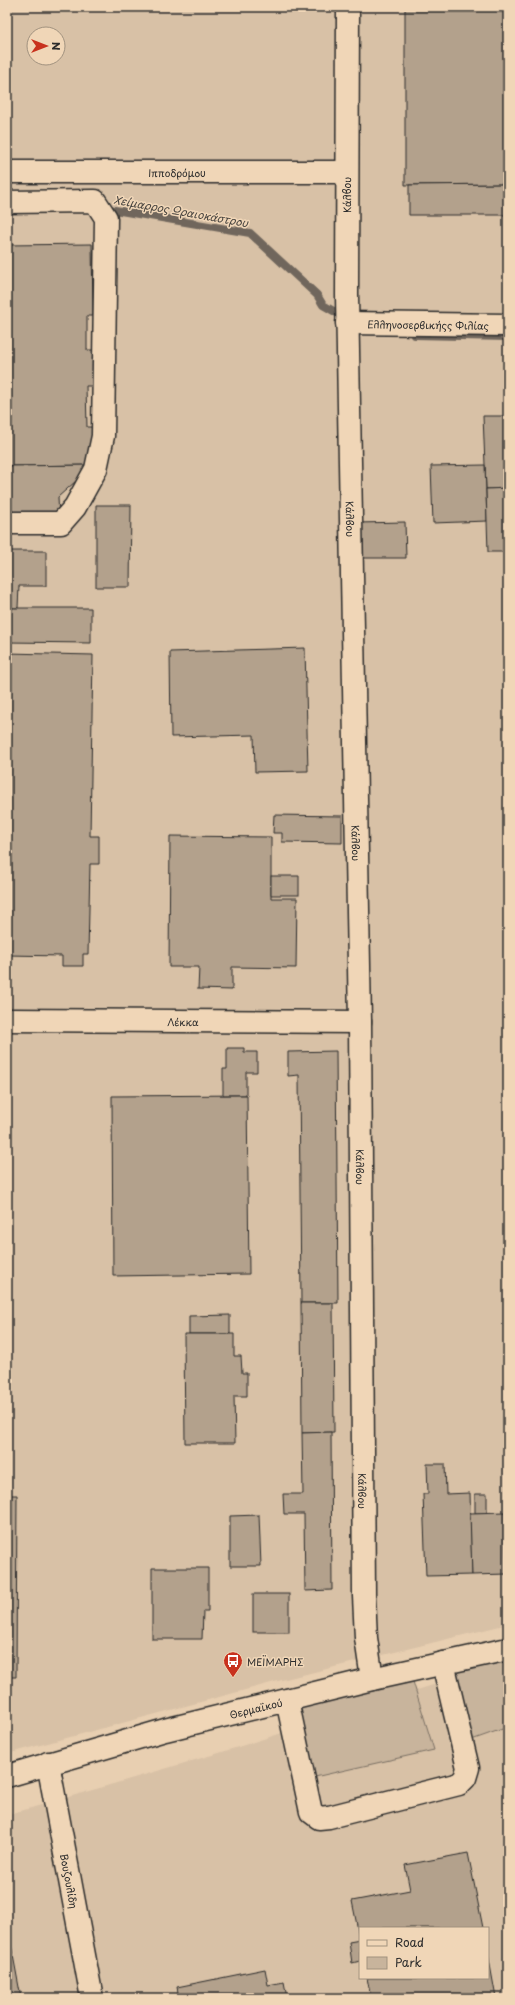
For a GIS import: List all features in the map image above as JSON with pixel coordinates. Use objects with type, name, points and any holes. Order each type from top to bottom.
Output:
[{"type":"street","name":"Κάλβου","points":[[348,7],[346,172],[347,323],[360,1022],[364,1596],[366,1638],[372,1679]]},
{"type":"street","name":"Ιπποδρόμου","points":[[7,172],[346,172]]},
{"type":"street","points":[[7,523],[61,523],[75,507],[96,469],[103,436],[106,218],[95,201],[95,172]]},
{"type":"street","points":[[7,202],[95,201]]},
{"type":"street","name":"Ελληνοσερβικήςς Φιλίας","points":[[347,323],[508,325]]},
{"type":"street","name":"Λέκκα","points":[[7,1020],[360,1022]]},
{"type":"street","name":"Θερμαϊκού","points":[[7,1776],[165,1730],[372,1679],[508,1649]]},
{"type":"street","points":[[287,1700],[311,1812],[319,1818],[329,1817],[459,1784],[465,1778],[468,1768],[444,1663]]},
{"type":"street","name":"Βουζουλίδη","points":[[48,1763],[92,1998]]},
{"type":"shaded area","points":[[7,7],[508,7],[508,1624],[282,1680],[7,1754]]},
{"type":"shaded area","points":[[508,1655],[508,1998],[7,1998],[7,1815],[219,1753],[455,1678]]},
{"type":"green space","points":[[508,1656],[508,1727],[466,1742],[454,1671]]},
{"type":"green space","points":[[411,1675],[434,1750],[306,1779],[291,1711]]},
{"type":"building","points":[[405,7],[508,7],[508,184],[405,185]]},
{"type":"building","points":[[508,184],[508,215],[409,215],[409,185]]},
{"type":"building","points":[[92,244],[93,316],[87,316],[87,350],[93,350],[93,386],[86,386],[87,427],[94,427],[94,465],[7,466],[7,245]]},
{"type":"building","points":[[483,416],[508,416],[508,488],[486,489]]},
{"type":"building","points":[[94,465],[58,497],[59,518],[7,519],[7,466]]},
{"type":"building","points":[[485,465],[487,521],[433,523],[431,466]]},
{"type":"building","points":[[508,488],[508,552],[488,552],[486,489]]},
{"type":"building","points":[[96,505],[131,505],[130,587],[96,587]]},
{"type":"building","points":[[405,522],[406,558],[358,558],[357,523]]},
{"type":"building","points":[[7,551],[46,551],[46,586],[19,586],[18,608],[7,608]]},
{"type":"building","points":[[7,608],[91,608],[91,643],[7,642]]},
{"type":"building","points":[[305,648],[308,771],[255,772],[254,735],[171,737],[170,652]]},
{"type":"building","points":[[7,653],[93,655],[90,836],[99,836],[99,864],[90,864],[88,954],[83,954],[83,966],[62,966],[62,956],[7,955]]},
{"type":"building","points":[[274,815],[342,816],[342,843],[282,842],[282,833],[273,833]]},
{"type":"building","points":[[170,836],[271,837],[271,898],[297,898],[296,968],[232,967],[232,990],[198,989],[199,967],[169,967]]},
{"type":"building","points":[[271,876],[299,876],[299,895],[271,895]]},
{"type":"building","points":[[227,1048],[244,1048],[244,1052],[257,1052],[257,1072],[246,1072],[246,1095],[223,1095],[223,1069],[227,1069]]},
{"type":"building","points":[[336,1051],[338,1303],[301,1303],[299,1075],[288,1076],[288,1052]]},
{"type":"building","points":[[247,1095],[249,1274],[113,1276],[112,1096]]},
{"type":"building","points":[[301,1303],[333,1303],[334,1432],[302,1433]]},
{"type":"building","points":[[230,1315],[230,1334],[189,1334],[189,1316]]},
{"type":"building","points":[[184,1334],[234,1334],[234,1356],[241,1356],[242,1373],[247,1373],[247,1396],[234,1396],[235,1443],[185,1443]]},
{"type":"building","points":[[331,1432],[332,1590],[305,1591],[304,1514],[284,1514],[283,1494],[303,1494],[302,1433]]},
{"type":"building","points":[[427,1464],[445,1464],[446,1494],[470,1493],[472,1575],[426,1576],[423,1494],[428,1494]]},
{"type":"building","points":[[475,1494],[487,1494],[487,1513],[475,1513]]},
{"type":"building","points":[[7,1495],[17,1495],[16,1677],[7,1677]]},
{"type":"building","points":[[505,1512],[507,1574],[472,1575],[470,1513]]},
{"type":"building","points":[[259,1515],[261,1566],[230,1566],[230,1516]]},
{"type":"building","points":[[152,1568],[208,1568],[208,1611],[203,1611],[202,1639],[152,1639]]},
{"type":"building","points":[[253,1594],[289,1594],[289,1632],[253,1632]]},
{"type":"building","points":[[468,1853],[483,1927],[359,1927],[359,1935],[352,1901],[410,1890],[405,1865]]},
{"type":"building","points":[[7,1923],[21,1998],[7,1998]]},
{"type":"building","points":[[359,1940],[359,1961],[352,1963],[349,1942]]},
{"type":"building","points":[[489,1960],[496,1998],[371,1998],[367,1979],[489,1979]]},
{"type":"building","points":[[265,1969],[268,1985],[284,1982],[287,1998],[179,1998],[177,1987]]},
{"type":"waterway","name":"Χείμαρρος Ωραιοκάστρου","points":[[103,208],[250,233],[317,295],[323,305],[344,317]]},
{"type":"waterway","name":"Χείμαρρος Ωραιοκάστρου","points":[[415,335],[508,337]]},
{"type":"place","name":"ΜΕΪΜΑΡΗΣ","points":[[233,1678]]}]
